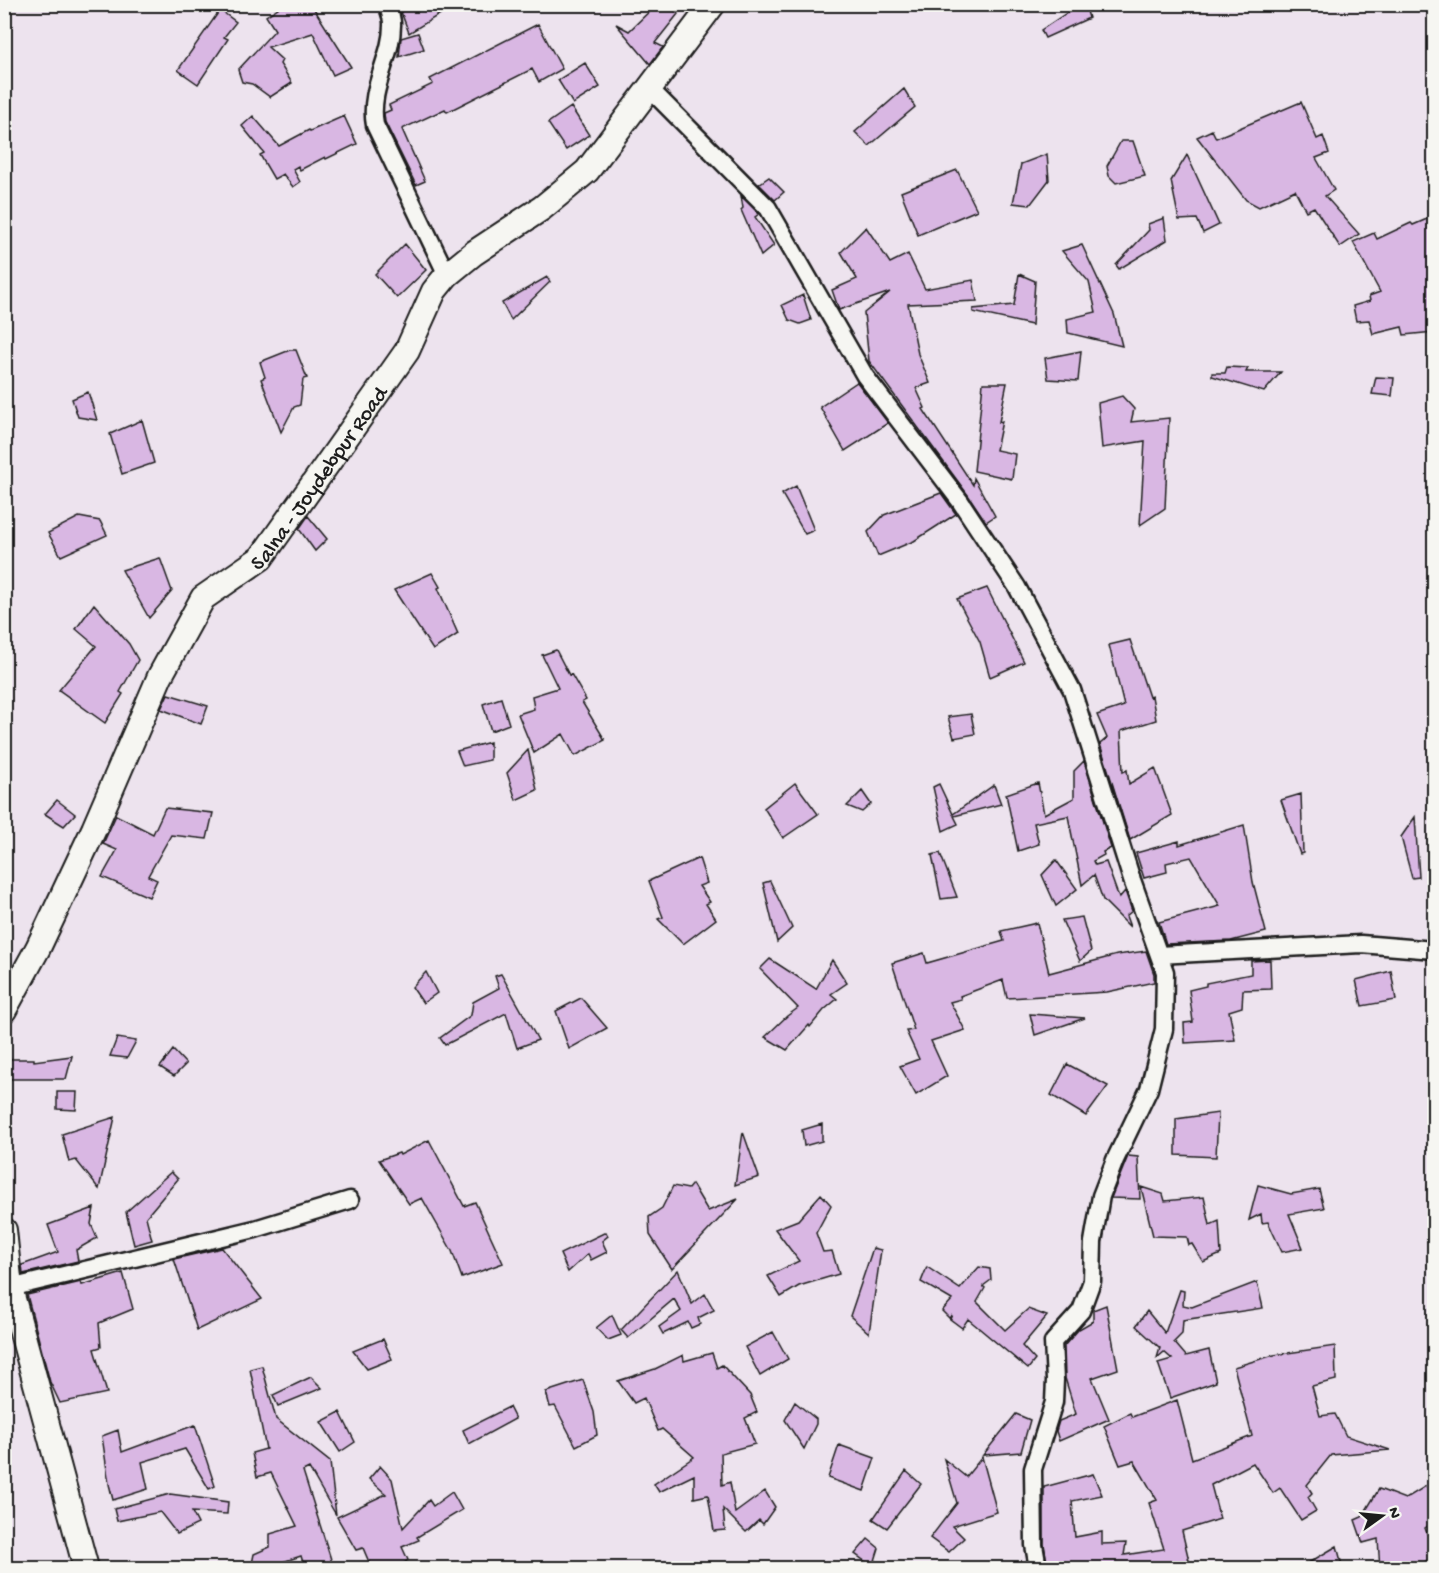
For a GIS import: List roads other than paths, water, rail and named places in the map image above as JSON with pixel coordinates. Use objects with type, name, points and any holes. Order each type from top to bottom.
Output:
[{"type":"main road","name":"Salna - Joydebpur Road","points":[[4,1010],[38,948],[94,829],[160,676],[203,598],[261,558],[406,351],[434,291],[447,275],[474,253],[542,208],[588,171],[713,4]]},
{"type":"main road","points":[[4,1230],[10,1288],[86,1569]]},
{"type":"street","points":[[387,4],[392,21],[391,34],[373,103],[375,126],[447,275]]},
{"type":"street","points":[[649,88],[768,208],[865,376],[960,501],[1017,587],[1072,690],[1132,880],[1166,972],[1164,1029],[1149,1089],[1115,1160],[1101,1196],[1093,1242],[1092,1281],[1081,1311],[1053,1342],[1054,1402],[1034,1469],[1034,1545],[1038,1569]]},
{"type":"street","points":[[1159,954],[1361,944],[1434,950]]},
{"type":"street","points":[[10,1288],[255,1229],[350,1200]]}]
